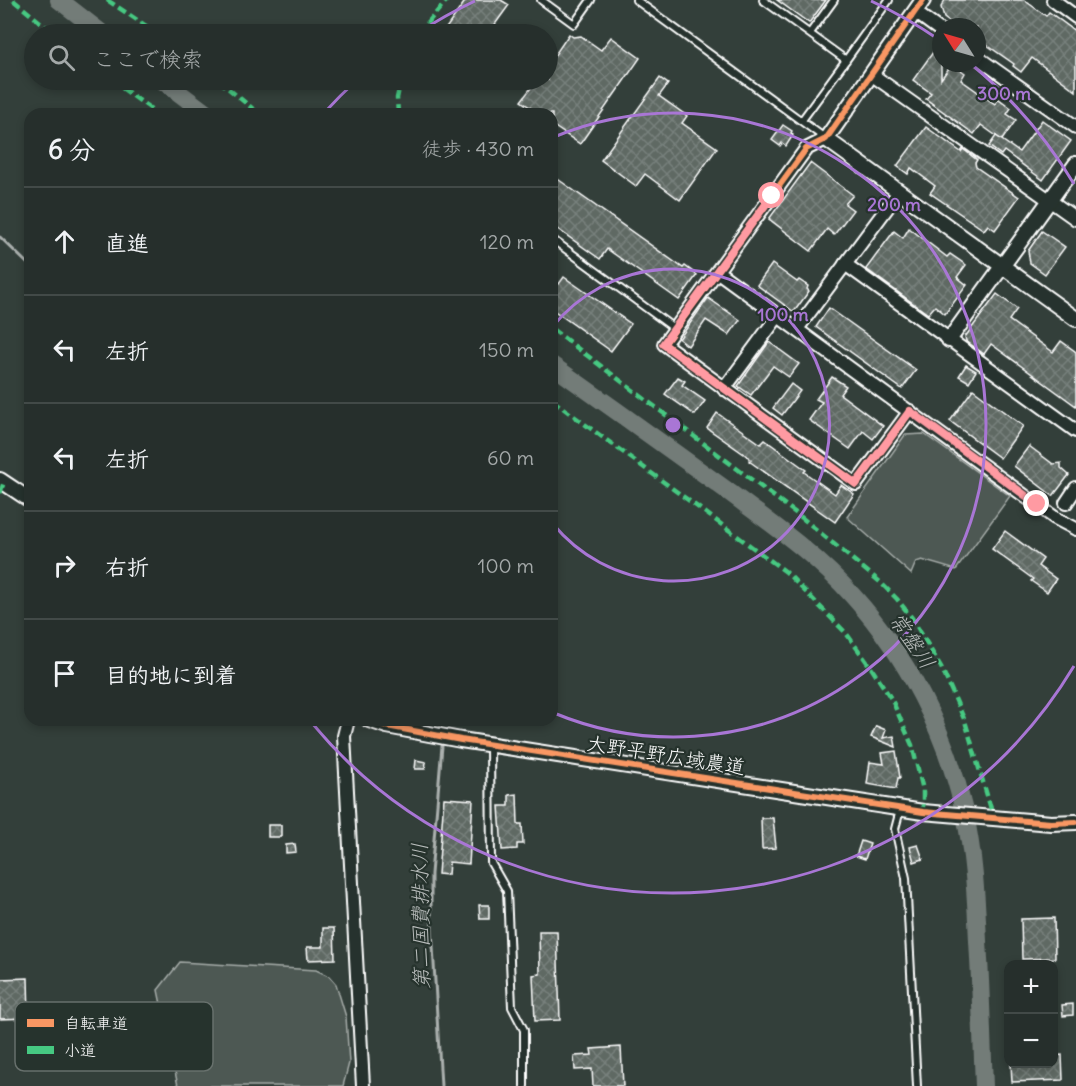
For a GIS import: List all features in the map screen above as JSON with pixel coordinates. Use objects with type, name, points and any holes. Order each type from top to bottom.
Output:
[{"type":"street","points":[[910,411],[856,484],[663,344],[806,149],[826,139],[923,0]]},
{"type":"street","points":[[1053,0],[1076,17]]},
{"type":"street","points":[[915,12],[932,24]]},
{"type":"street","points":[[986,63],[1076,127]]},
{"type":"street","points":[[871,74],[1076,219]]},
{"type":"street","points":[[826,139],[1076,319]]},
{"type":"street","points":[[949,340],[1076,164]]},
{"type":"street","points":[[797,329],[899,192]]},
{"type":"street","points":[[845,264],[1076,431]]},
{"type":"street","points":[[718,272],[1055,518],[1076,529]]},
{"type":"street","points":[[724,389],[778,316]]},
{"type":"street","points":[[0,480],[24,496]]},
{"type":"street","points":[[1066,503],[1076,488]]},
{"type":"street","points":[[346,726],[344,736],[363,1086]]},
{"type":"street","name":"大野平野広域農道","points":[[387,726],[928,812],[1051,823],[1076,822]]},
{"type":"lane","points":[[541,0],[574,24],[591,0]]},
{"type":"lane","points":[[636,0],[826,139]]},
{"type":"lane","points":[[763,0],[846,60]]},
{"type":"lane","points":[[810,33],[834,0]]},
{"type":"lane","points":[[802,120],[889,0]]},
{"type":"lane","points":[[558,243],[675,329]]},
{"type":"lane","points":[[490,744],[491,863],[507,891],[512,1007],[524,1030],[524,1086]]},
{"type":"lane","points":[[900,808],[895,829],[906,878],[917,1086]]},
{"type":"shaded area","points":[[924,434],[1010,496],[956,570],[922,560],[916,562],[911,574],[847,517],[905,435]]},
{"type":"shaded area","points":[[180,962],[316,970],[329,976],[336,984],[346,1017],[349,1063],[343,1086],[178,1086],[175,1071],[213,1071],[213,1002],[160,1002],[158,990]]},
{"type":"building","points":[[466,0],[501,0],[509,5],[495,24],[449,24]]},
{"type":"building","points":[[777,0],[826,0],[809,23]]},
{"type":"building","points":[[945,0],[1024,0],[1046,16],[1049,12],[1076,32],[1076,91],[1032,58],[1021,72],[1013,66],[1014,64],[986,44],[986,18],[944,18],[941,7]]},
{"type":"building","points":[[569,34],[573,37],[581,36],[601,50],[611,37],[640,58],[580,144],[558,129],[558,108],[531,108],[521,101],[529,90],[558,90],[558,50]]},
{"type":"building","points":[[932,54],[932,72],[941,72],[941,79],[946,72],[964,72],[961,80],[995,104],[999,99],[1011,108],[1007,114],[1016,120],[1002,140],[981,125],[974,134],[926,99],[931,93],[913,80]]},
{"type":"building","points":[[660,78],[668,84],[659,96],[687,116],[682,123],[717,148],[680,200],[645,174],[636,186],[601,160]]},
{"type":"building","points":[[1042,120],[1071,141],[1043,180],[1004,151],[1001,155],[989,146],[996,136],[1019,152]]},
{"type":"building","points":[[783,125],[792,131],[793,135],[786,146],[782,143],[780,146],[772,140]]},
{"type":"building","points":[[926,127],[961,152],[963,149],[977,160],[976,167],[1019,197],[995,230],[988,225],[984,230],[930,193],[935,186],[911,168],[908,174],[897,166]]},
{"type":"building","points":[[810,163],[853,195],[845,204],[853,210],[834,235],[827,229],[811,251],[769,219]]},
{"type":"building","points":[[558,179],[683,268],[685,266],[697,275],[679,300],[607,249],[600,259],[558,229]]},
{"type":"building","points":[[909,228],[947,257],[950,254],[966,265],[957,277],[967,285],[945,314],[935,306],[928,314],[866,269],[894,231],[903,238]]},
{"type":"building","points":[[1042,231],[1065,247],[1045,274],[1030,263],[1028,251]]},
{"type":"building","points":[[772,264],[797,282],[799,280],[808,286],[809,291],[794,312],[757,285]]},
{"type":"building","points":[[564,277],[631,324],[611,351],[558,313],[559,284]]},
{"type":"building","points":[[997,294],[1017,309],[1009,320],[1053,352],[1061,341],[1076,352],[1076,406],[991,344],[984,354],[966,341],[965,337]]},
{"type":"building","points":[[708,298],[740,320],[729,335],[706,320],[688,346],[679,339]]},
{"type":"building","points":[[829,308],[916,370],[902,389],[816,327]]},
{"type":"building","points":[[769,342],[799,364],[789,377],[773,366],[751,395],[738,386]]},
{"type":"building","points":[[966,365],[976,371],[969,382],[959,376]]},
{"type":"building","points":[[678,377],[685,381],[682,385],[705,401],[695,415],[665,394]]},
{"type":"building","points":[[832,377],[846,386],[840,394],[883,426],[873,439],[863,431],[850,449],[809,420],[822,402],[816,399]]},
{"type":"building","points":[[791,384],[800,391],[782,415],[773,408]]},
{"type":"building","points":[[973,389],[1023,426],[1000,458],[950,421]]},
{"type":"building","points":[[717,413],[761,444],[765,440],[835,494],[841,485],[854,494],[835,522],[707,428]]},
{"type":"building","points":[[1029,446],[1053,464],[1061,463],[1061,468],[1069,475],[1053,496],[1014,466]]},
{"type":"building","points":[[1005,531],[1043,559],[1038,566],[1056,579],[1047,592],[992,549]]},
{"type":"building","points":[[876,726],[886,730],[883,738],[894,736],[896,747],[871,737]]},
{"type":"building","points":[[896,751],[900,778],[898,778],[896,789],[867,784],[870,762],[884,764],[882,753]]},
{"type":"building","points":[[416,760],[426,762],[425,769],[415,769]]},
{"type":"building","points":[[517,794],[518,824],[522,824],[523,844],[517,844],[517,849],[502,850],[499,806],[509,806],[509,795]]},
{"type":"building","points":[[444,798],[473,800],[469,864],[449,862],[448,875],[438,874]]},
{"type":"building","points":[[761,818],[773,818],[776,848],[762,849]]},
{"type":"building","points":[[268,825],[281,825],[281,837],[268,837]]},
{"type":"building","points":[[861,841],[870,844],[865,859],[856,856]]},
{"type":"building","points":[[295,844],[296,852],[286,853],[286,845]]},
{"type":"building","points":[[918,845],[923,859],[914,862],[910,847]]},
{"type":"building","points":[[479,905],[489,905],[489,919],[480,919]]},
{"type":"building","points":[[1054,918],[1055,958],[1022,959],[1021,919]]},
{"type":"building","points":[[323,928],[334,928],[335,959],[308,960],[307,947],[323,947]]},
{"type":"building","points":[[539,931],[557,931],[560,1020],[535,1021],[533,975],[540,974]]},
{"type":"building","points":[[28,978],[29,1002],[15,1002],[15,1018],[0,1019],[0,979]]},
{"type":"building","points":[[1073,1004],[1073,1015],[1063,1016],[1062,1005]]},
{"type":"building","points":[[621,1047],[623,1086],[593,1086],[592,1069],[575,1070],[574,1056],[592,1055],[591,1049]]},
{"type":"building","points":[[1058,1055],[1062,1055],[1063,1080],[1012,1082],[1011,1068],[1058,1068]]},
{"type":"waterway","name":"常盤川","points":[[59,0],[90,24]]},
{"type":"waterway","name":"常盤川","points":[[175,90],[199,108]]},
{"type":"waterway","name":"第二国費排水川","points":[[0,237],[24,260]]},
{"type":"waterway","name":"常盤川","points":[[558,369],[725,489],[808,552],[839,581],[873,619],[907,670],[922,696],[947,753],[967,827],[976,908],[984,1086]]},
{"type":"waterway","name":"第二国費排水川","points":[[441,1086],[431,874],[442,746]]},
{"type":"marked path","points":[[13,0],[43,24]]},
{"type":"marked path","points":[[107,0],[143,24]]},
{"type":"marked path","points":[[427,24],[447,0]]},
{"type":"marked path","points":[[125,90],[150,108]]},
{"type":"marked path","points":[[230,90],[252,108]]},
{"type":"marked path","points":[[398,108],[399,90]]},
{"type":"marked path","points":[[558,334],[801,517],[880,582],[897,599],[912,618],[941,667],[965,721],[994,819]]},
{"type":"marked path","points":[[558,404],[786,572],[846,633],[892,700],[912,745],[923,790],[923,812]]},
{"type":"marked path","points":[[0,493],[4,482]]},
{"type":"cycle path","points":[[910,411],[856,484],[664,344],[806,149],[826,139],[923,0]]},
{"type":"cycle path","points":[[387,726],[461,740],[923,812],[1051,823],[1076,822]]},
{"type":"route","points":[[772,196],[663,344],[856,484],[910,411],[1037,504]]}]
